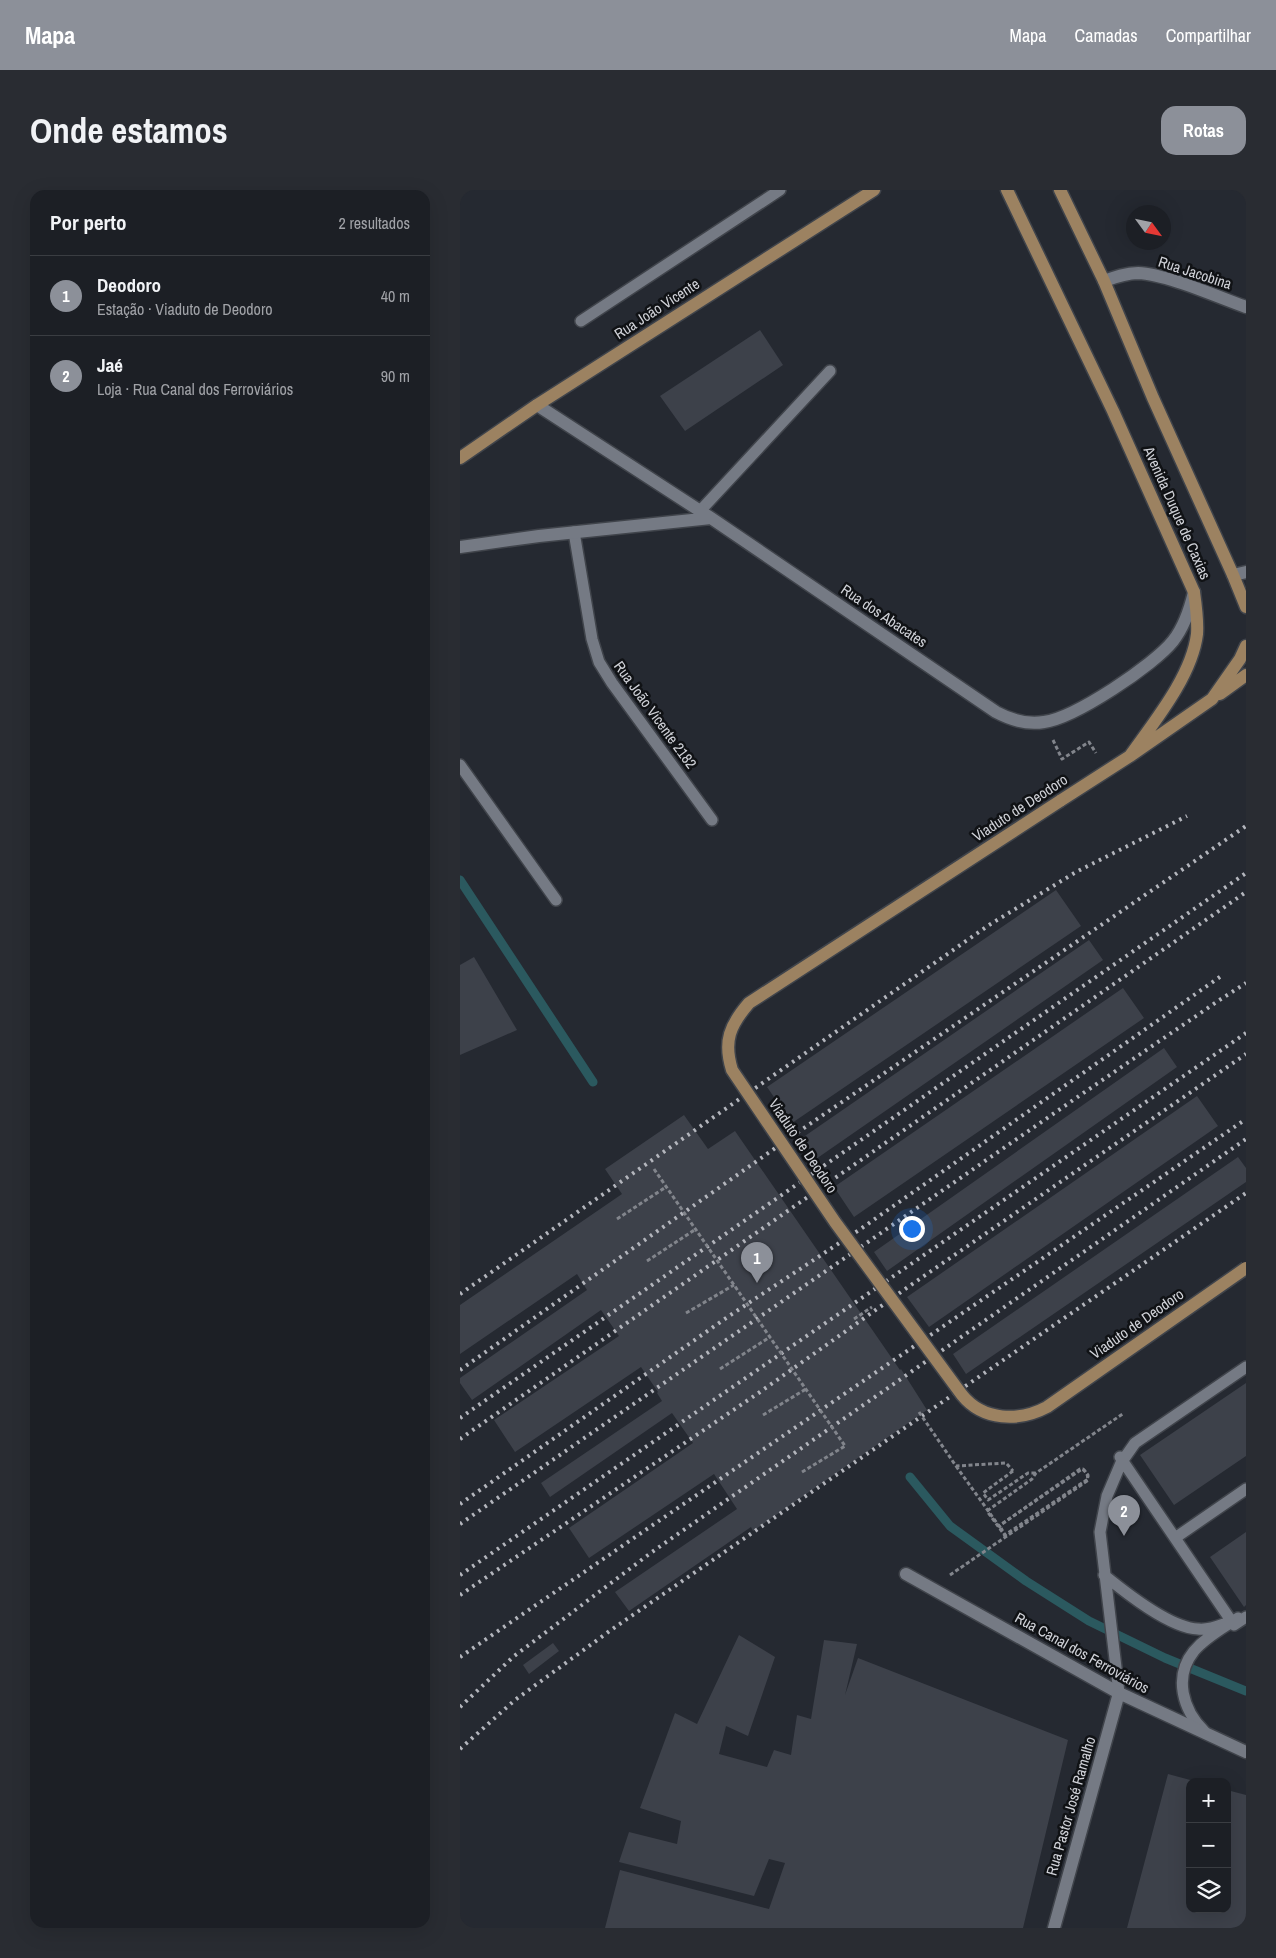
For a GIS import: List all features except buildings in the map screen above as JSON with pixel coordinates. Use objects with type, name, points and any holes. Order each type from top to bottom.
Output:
[{"type":"main road","name":"Rua João Vicente","points":[[460,458],[537,405],[874,190]]},
{"type":"main road","name":"Avenida Duque de Caxias","points":[[1007,190],[1113,411],[1194,592],[1198,614],[1192,653],[1172,695],[1130,756]]},
{"type":"main road","name":"Avenida Duque de Caxias","points":[[1060,190],[1104,281],[1157,407],[1240,574],[1246,607]]},
{"type":"main road","points":[[1212,699],[1240,659],[1246,646]]},
{"type":"main road","points":[[1130,756],[1246,675]]},
{"type":"main road","name":"Viaduto de Deodoro","points":[[1130,756],[749,1003],[734,1024],[728,1038],[727,1051],[732,1070],[835,1222],[962,1395],[969,1402],[991,1414],[1020,1417],[1047,1407],[1246,1268]]},
{"type":"street","name":"Rua Jacobina","points":[[1104,281],[1127,274],[1146,274],[1246,307]]},
{"type":"street","name":"Rua dos Abacates","points":[[537,405],[711,518],[996,712],[1018,721],[1044,723],[1077,711],[1151,662],[1174,640],[1189,610],[1194,592]]},
{"type":"street","points":[[460,547],[574,532],[711,518]]},
{"type":"street","name":"Rua Canal dos Ferroviários","points":[[906,1574],[1119,1694],[1246,1752]]},
{"type":"street","name":"Rua Pastor José Ramalho","points":[[1054,1928],[1119,1694]]},
{"type":"lane","points":[[581,321],[780,190]]},
{"type":"lane","points":[[700,511],[830,371]]},
{"type":"lane","name":"Rua João Vicente 2182","points":[[574,532],[592,639],[599,662],[612,683],[712,820]]},
{"type":"lane","points":[[460,765],[556,900]]},
{"type":"lane","points":[[1119,1694],[1100,1532],[1107,1496],[1126,1455],[1142,1438],[1246,1367]]},
{"type":"lane","points":[[1120,1457],[1234,1626],[1244,1615]]},
{"type":"lane","points":[[1174,1538],[1246,1489]]},
{"type":"lane","points":[[1104,1576],[1130,1596],[1161,1615],[1187,1627],[1198,1629],[1213,1628],[1244,1615]]},
{"type":"lane","points":[[1216,1739],[1204,1732],[1194,1721],[1187,1709],[1182,1692],[1184,1671],[1193,1652],[1244,1615]]},
{"type":"path","points":[[1044,723],[1062,759],[1089,742],[1107,770]]},
{"type":"path","points":[[654,1169],[845,1446],[802,1472]]},
{"type":"path","points":[[617,1218],[666,1187]]},
{"type":"path","points":[[647,1262],[696,1229]]},
{"type":"path","points":[[686,1313],[734,1285]]},
{"type":"path","points":[[720,1369],[770,1337]]},
{"type":"path","points":[[763,1415],[806,1389]]},
{"type":"path","points":[[919,1412],[956,1466],[994,1519],[1000,1526],[1016,1515],[1024,1509],[1080,1469],[1082,1469],[1086,1471],[1088,1476],[1088,1479],[1005,1535],[999,1526],[1007,1521],[1029,1505],[1044,1495],[1074,1475],[1082,1469],[1088,1475],[1088,1478],[1087,1480],[947,1577],[937,1591]]},
{"type":"path","points":[[1006,1537],[987,1511],[1032,1479],[1036,1473],[1124,1413]]},
{"type":"path","points":[[956,1466],[1006,1464],[1012,1471],[983,1493],[988,1500],[1028,1473],[1036,1473]]},
{"type":"waterway","points":[[460,880],[593,1082]]},
{"type":"waterway","points":[[910,1477],[950,1526],[1026,1581],[1089,1621],[1165,1658],[1246,1691]]},
{"type":"railway","points":[[460,1294],[989,925],[1076,872],[1187,816]]},
{"type":"railway","points":[[460,1370],[801,1130],[1246,826]]},
{"type":"railway","points":[[460,1418],[1246,873]]},
{"type":"railway","points":[[460,1439],[1246,892]]},
{"type":"railway","points":[[460,1504],[729,1316],[862,1228],[1224,974]]},
{"type":"railway","points":[[460,1524],[1079,1096],[1246,983]]},
{"type":"railway","points":[[460,1575],[1246,1033]]},
{"type":"railway","points":[[460,1595],[760,1392],[908,1287],[1246,1054]]},
{"type":"railway","points":[[460,1657],[1246,1119]]},
{"type":"railway","points":[[460,1707],[513,1657],[652,1552],[1246,1139]]},
{"type":"railway","points":[[460,1749],[515,1700],[611,1630],[1246,1193]]},
{"type":"place","name":"Deodoro","points":[[757,1283]]},
{"type":"place","name":"Jaé","points":[[1124,1536]]}]
